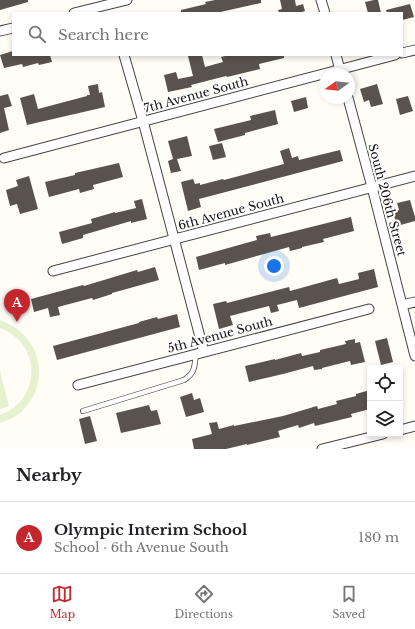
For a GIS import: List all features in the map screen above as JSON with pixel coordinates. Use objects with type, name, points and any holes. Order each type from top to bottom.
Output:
[{"type":"street","points":[[79,12],[110,6],[127,0]]},
{"type":"street","points":[[321,0],[325,12]]},
{"type":"street","points":[[0,32],[12,28]]},
{"type":"street","points":[[403,53],[415,50]]},
{"type":"street","points":[[124,56],[174,240],[200,353]]},
{"type":"street","points":[[336,56],[339,68]]},
{"type":"street","name":"7th Avenue South","points":[[353,68],[392,56]]},
{"type":"street","name":"7th Avenue South","points":[[4,158],[143,121],[319,77]]},
{"type":"street","name":"South 206th Street","points":[[350,104],[415,356]]},
{"type":"street","name":"6th Avenue South","points":[[53,271],[415,176]]},
{"type":"street","points":[[402,306],[415,302]]},
{"type":"street","name":"5th Avenue South","points":[[78,385],[369,309]]},
{"type":"street","points":[[403,429],[415,426]]},
{"type":"street","points":[[322,449],[371,437]]},
{"type":"lane","points":[[83,411],[184,380],[194,371],[200,353]]},
{"type":"green space","points":[[0,320],[10,324],[30,342],[38,364],[39,376],[37,387],[32,399],[24,409],[13,418],[0,423],[0,415],[14,408],[23,398],[29,386],[32,372],[30,359],[24,346],[14,336],[0,328]]},
{"type":"green space","points":[[0,371],[9,406],[0,409]]},
{"type":"building","points":[[0,0],[28,0],[28,2],[0,10]]},
{"type":"building","points":[[215,0],[261,0],[261,3],[220,12],[181,12],[181,10],[206,4],[205,2]]},
{"type":"building","points":[[280,0],[295,0],[296,6],[303,4],[305,11],[279,12],[278,10],[282,9]]},
{"type":"building","points":[[378,0],[381,12],[368,12],[365,2]]},
{"type":"building","points":[[410,4],[414,17],[403,20],[403,12],[387,12],[386,10]]},
{"type":"building","points":[[12,51],[12,56],[50,56],[52,62],[39,65],[38,63],[23,67],[22,64],[4,68],[0,55]]},
{"type":"building","points":[[188,56],[202,56],[205,67],[223,62],[221,57],[225,56],[284,56],[284,58],[259,64],[260,69],[226,76],[191,85],[192,87],[168,92],[164,75],[176,72],[178,79],[193,76]]},
{"type":"building","points":[[98,84],[99,93],[102,92],[105,107],[27,125],[20,98],[34,94],[38,109],[90,95],[88,86]]},
{"type":"building","points":[[377,84],[383,104],[371,107],[369,100],[364,102],[360,89]]},
{"type":"building","points":[[8,94],[12,106],[4,108],[9,130],[0,133],[0,96]]},
{"type":"building","points":[[408,96],[413,111],[400,115],[396,99]]},
{"type":"building","points":[[306,97],[308,108],[294,112],[291,101]]},
{"type":"building","points":[[275,110],[278,124],[218,142],[214,129],[251,120],[250,116]]},
{"type":"building","points":[[187,136],[192,156],[177,159],[181,171],[171,173],[168,161],[173,159],[168,141]]},
{"type":"building","points":[[222,143],[226,157],[213,160],[209,146]]},
{"type":"building","points":[[289,148],[292,158],[298,156],[299,160],[340,150],[343,161],[199,199],[201,207],[188,211],[181,182],[193,179],[195,184],[200,183],[200,185],[284,164],[280,151]]},
{"type":"building","points":[[119,163],[123,177],[93,185],[94,189],[80,193],[79,189],[49,197],[45,182],[75,175],[75,173]]},
{"type":"building","points":[[29,176],[38,209],[20,214],[17,204],[10,206],[6,190],[18,186],[16,180]]},
{"type":"building","points":[[142,199],[147,219],[131,223],[131,221],[83,235],[83,238],[62,244],[59,232],[92,223],[91,219],[136,208],[134,201]]},
{"type":"building","points":[[410,200],[415,221],[397,226],[393,212],[399,210],[397,203]]},
{"type":"building","points":[[351,217],[354,231],[323,239],[324,242],[290,251],[289,247],[225,265],[225,263],[199,270],[196,257],[257,240],[256,236],[270,233],[271,237]]},
{"type":"building","points":[[155,267],[159,280],[93,300],[92,298],[58,307],[60,315],[50,317],[48,308],[34,312],[31,299],[83,285],[84,286],[137,270],[138,272]]},
{"type":"building","points":[[374,269],[378,287],[299,308],[297,300],[277,305],[279,311],[271,313],[269,306],[230,316],[233,325],[219,329],[213,304],[226,301],[227,303],[289,287],[290,291],[337,278],[339,284],[359,279],[358,273]]},
{"type":"building","points":[[177,314],[180,327],[57,360],[53,346],[157,317],[158,319]]},
{"type":"building","points":[[387,338],[393,362],[381,365],[375,341]]},
{"type":"building","points":[[355,339],[355,343],[360,342],[365,362],[351,365],[350,361],[314,370],[313,366],[249,382],[245,366],[301,353],[302,356],[320,352],[320,350],[346,344],[345,341]]},
{"type":"building","points":[[367,391],[367,410],[351,414],[352,417],[315,426],[314,423],[299,428],[298,425],[278,431],[280,437],[247,445],[226,449],[194,449],[192,439],[212,434],[209,423],[217,422],[219,429],[283,416],[317,406],[318,409],[337,404],[336,401],[356,396],[356,394]]},
{"type":"building","points":[[192,393],[194,400],[200,398],[204,412],[186,417],[180,397]]},
{"type":"building","points":[[149,405],[151,411],[157,410],[161,424],[121,433],[116,413]]},
{"type":"building","points":[[90,416],[97,441],[85,444],[79,419]]},
{"type":"place","name":"Olympic Interim School","points":[[17,322]]}]
